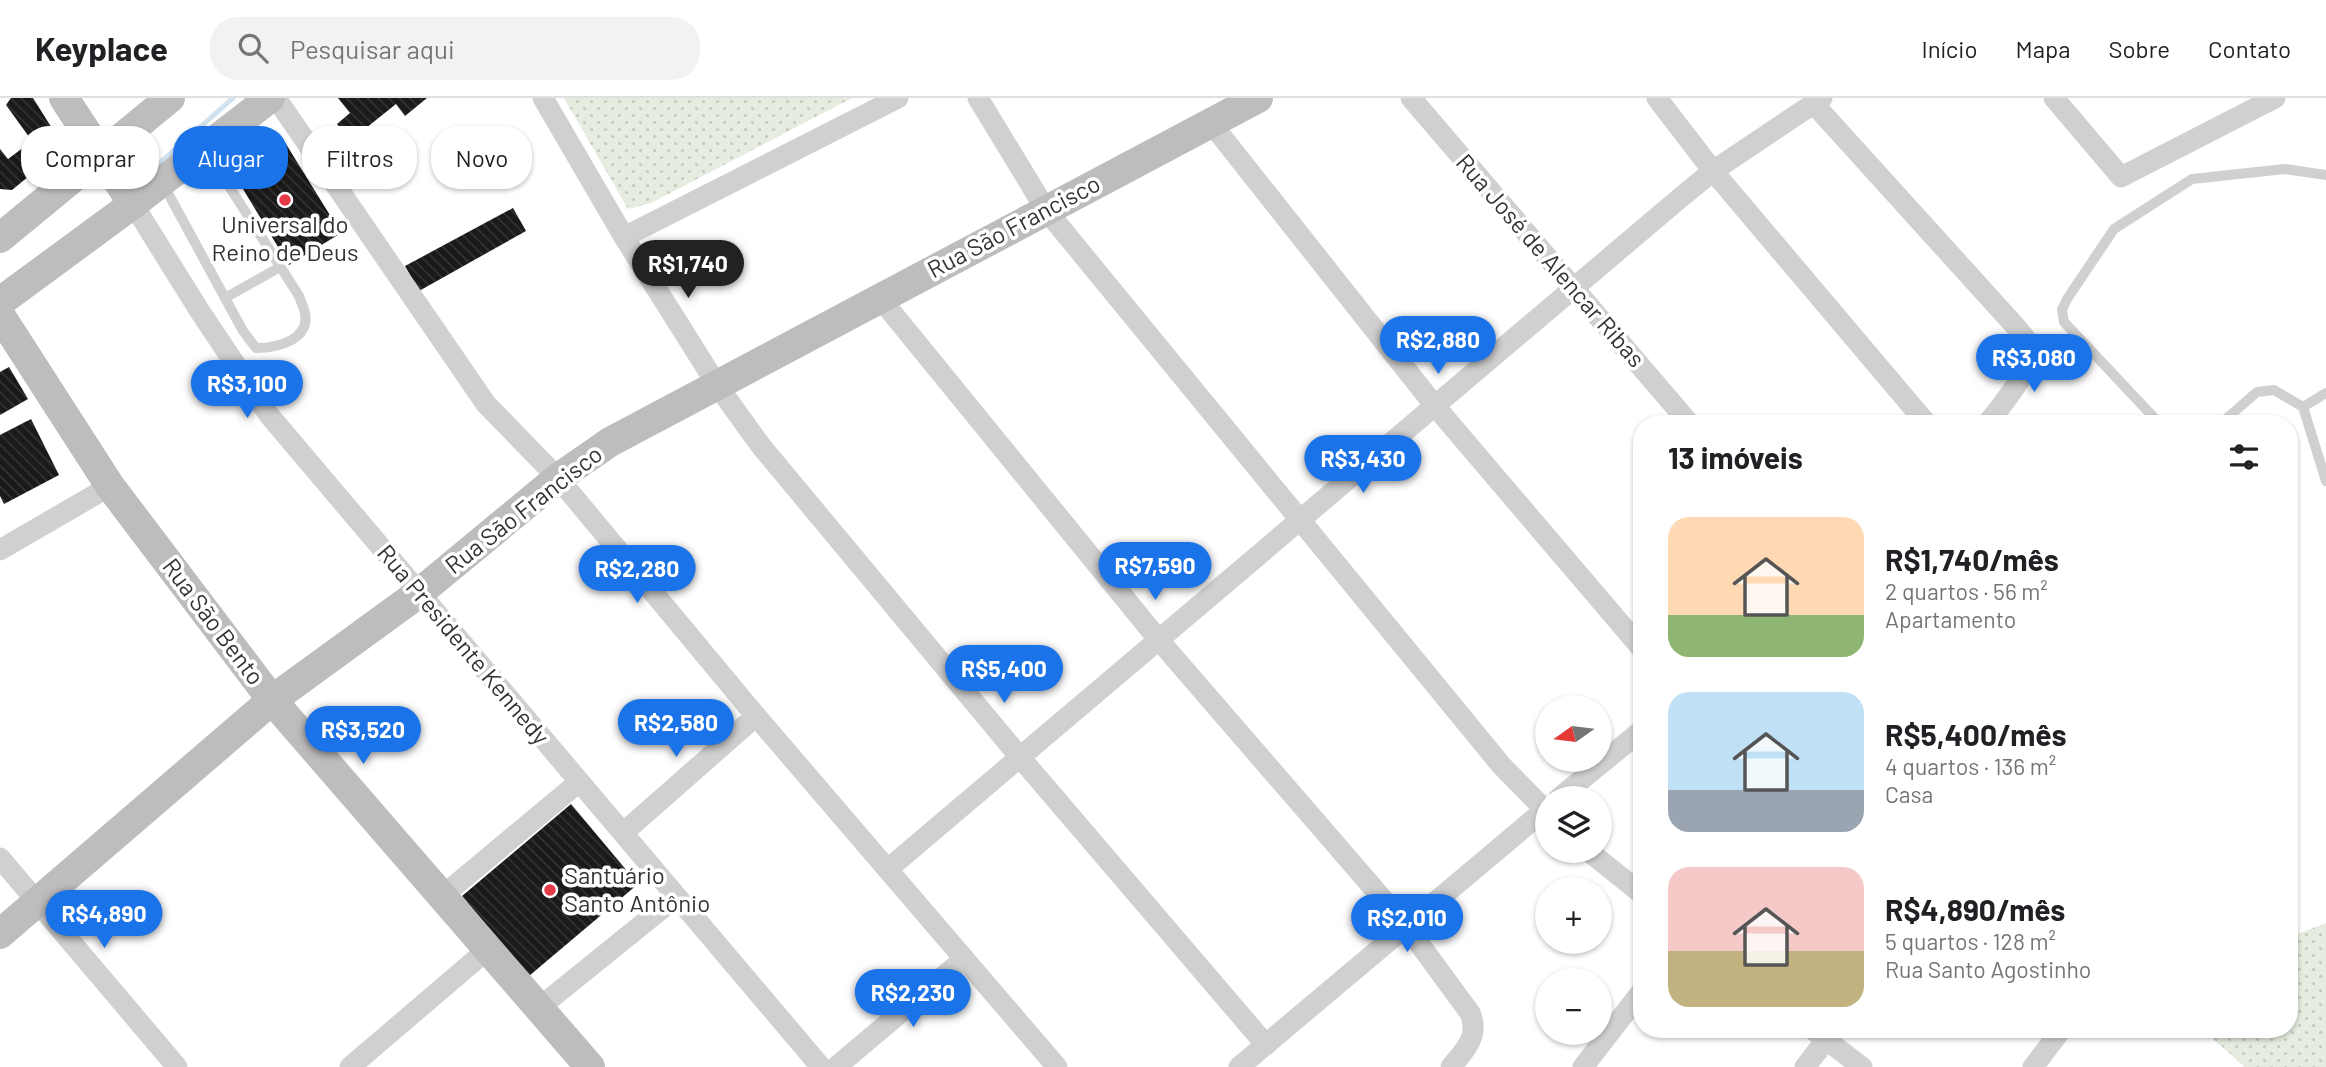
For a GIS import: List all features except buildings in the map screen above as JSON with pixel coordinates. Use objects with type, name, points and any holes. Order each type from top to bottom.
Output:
[{"type":"street","points":[[64,98],[82,126]]},
{"type":"street","points":[[135,126],[170,98]]},
{"type":"street","points":[[234,126],[270,98]]},
{"type":"street","points":[[276,98],[486,404],[558,478],[756,716],[1057,1067]]},
{"type":"street","points":[[544,98],[624,237],[717,385],[761,446],[1019,756],[1266,1045]]},
{"type":"street","points":[[624,237],[898,98]]},
{"type":"street","points":[[978,98],[1046,210],[1299,522],[1501,765],[1535,794]]},
{"type":"street","name":"Rua São Francisco","points":[[0,934],[272,700],[419,593],[558,478],[610,442],[1258,98]]},
{"type":"street","name":"Rua José de Alencar Ribas","points":[[1411,98],[1682,415]]},
{"type":"street","points":[[1657,98],[1713,171],[1919,415]]},
{"type":"street","points":[[2054,98],[2121,177],[2275,98]]},
{"type":"street","points":[[888,869],[1713,171],[1818,101],[2029,345],[2029,361],[1994,415]]},
{"type":"street","points":[[1211,123],[1435,406],[1633,638]]},
{"type":"street","points":[[0,303],[173,173]]},
{"type":"street","points":[[0,238],[58,189]]},
{"type":"street","points":[[123,189],[133,204]]},
{"type":"street","name":"Rua Presidente Kennedy","points":[[133,204],[268,415],[821,1067]]},
{"type":"street","points":[[880,298],[1158,639],[1407,927],[1475,1023],[1470,1044],[1451,1067]]},
{"type":"street","name":"Rua São Bento","points":[[0,315],[110,486],[272,700],[590,1067]]},
{"type":"street","points":[[0,550],[110,486]]},
{"type":"street","points":[[623,833],[756,716]]},
{"type":"street","points":[[1575,786],[1633,738]]},
{"type":"street","points":[[441,897],[579,782]]},
{"type":"street","points":[[1239,1067],[1535,820]]},
{"type":"street","points":[[0,858],[177,1067]]},
{"type":"street","points":[[1603,863],[1633,887]]},
{"type":"street","points":[[540,1007],[676,898]]},
{"type":"street","points":[[350,1067],[487,950]]},
{"type":"street","points":[[836,1067],[964,958]]},
{"type":"street","points":[[1583,1067],[1633,1002]]},
{"type":"street","points":[[1805,1067],[1821,1038]]},
{"type":"street","points":[[1830,1038],[1862,1067]]},
{"type":"street","points":[[2033,1067],[2055,1038]]},
{"type":"lane","points":[[2152,415],[2064,322],[2062,310],[2067,299],[2114,229],[2192,179],[2285,169],[2326,175]]},
{"type":"lane","points":[[162,182],[243,331],[256,348],[280,345],[297,338],[305,326],[306,314],[299,296],[231,189]]},
{"type":"lane","points":[[225,298],[280,267]]},
{"type":"lane","points":[[2230,415],[2257,392],[2274,390],[2303,407],[2326,481]]},
{"type":"lane","points":[[2303,407],[2326,393]]},
{"type":"shaded area","points":[[564,98],[852,98],[651,203],[628,209]]},
{"type":"shaded area","points":[[2326,923],[2326,1067],[2245,1067],[2212,1038],[2298,1038],[2298,934]]},
{"type":"waterway","points":[[159,164],[233,98]]},
{"type":"place","name":"Universal do Reino de Deus","points":[[285,200]]},
{"type":"place","name":"Santuário Santo Antônio","points":[[550,890]]}]
